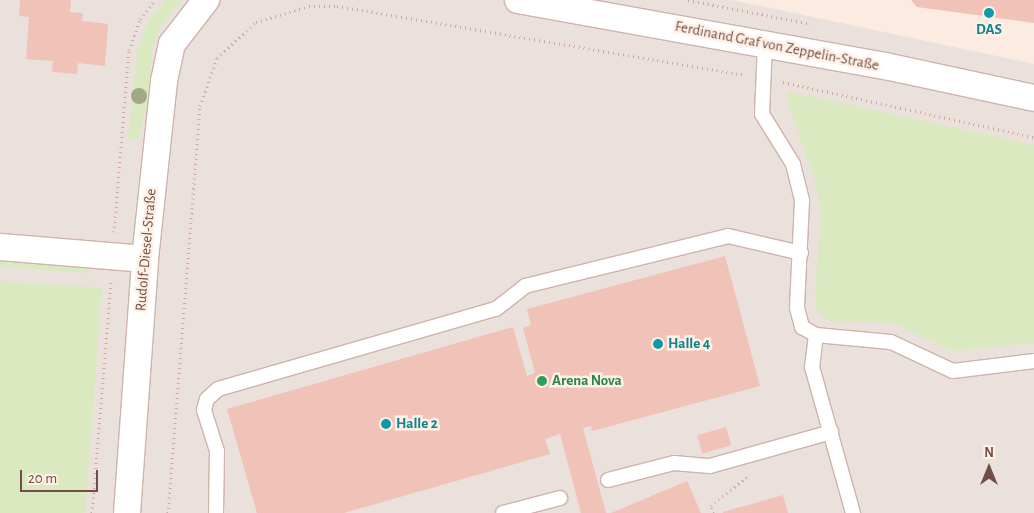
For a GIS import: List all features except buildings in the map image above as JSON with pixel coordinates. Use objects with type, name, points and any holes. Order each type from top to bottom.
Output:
[{"type":"street","name":"Rudolf-Diesel-Straße","points":[[127,513],[156,131],[172,44],[206,0]]},
{"type":"street","name":"Ferdinand Graf von Zeppelin-Straße","points":[[518,0],[765,43],[1034,98]]},
{"type":"street","points":[[0,247],[145,259]]},
{"type":"lane","points":[[765,43],[762,114],[793,164],[802,201],[798,308],[802,328],[816,335],[891,342],[953,371],[1034,361]]},
{"type":"lane","points":[[216,513],[217,451],[204,410],[207,399],[218,389],[496,309],[525,286],[728,236],[801,253]]},
{"type":"lane","points":[[816,335],[812,367],[853,513]]},
{"type":"lane","points":[[608,480],[674,463],[710,466],[831,432]]},
{"type":"lane","points":[[503,513],[560,498]]},
{"type":"path","points":[[168,513],[200,106],[217,58],[256,22],[309,6],[337,6],[765,78],[1034,137]]},
{"type":"path","points":[[713,513],[711,506],[756,471]]},
{"type":"shaded area","points":[[0,0],[732,0],[1034,64],[1034,513],[0,513]]},
{"type":"green space","points":[[165,0],[182,0],[160,28],[152,51],[148,100],[138,139],[128,139],[137,52],[147,23]]},
{"type":"green space","points":[[788,91],[1034,145],[1034,343],[952,351],[895,323],[830,321],[817,312],[815,294],[821,211],[816,183],[786,98]]},
{"type":"green space","points":[[0,261],[90,268],[89,273],[0,267]]},
{"type":"green space","points":[[0,281],[102,288],[85,513],[0,513]]},
{"type":"place","name":"DAS","points":[[989,13]]},
{"type":"place","name":"Halle 4","points":[[658,344]]},
{"type":"place","name":"Arena Nova","points":[[542,381]]},
{"type":"place","name":"Halle 2","points":[[386,424]]}]
